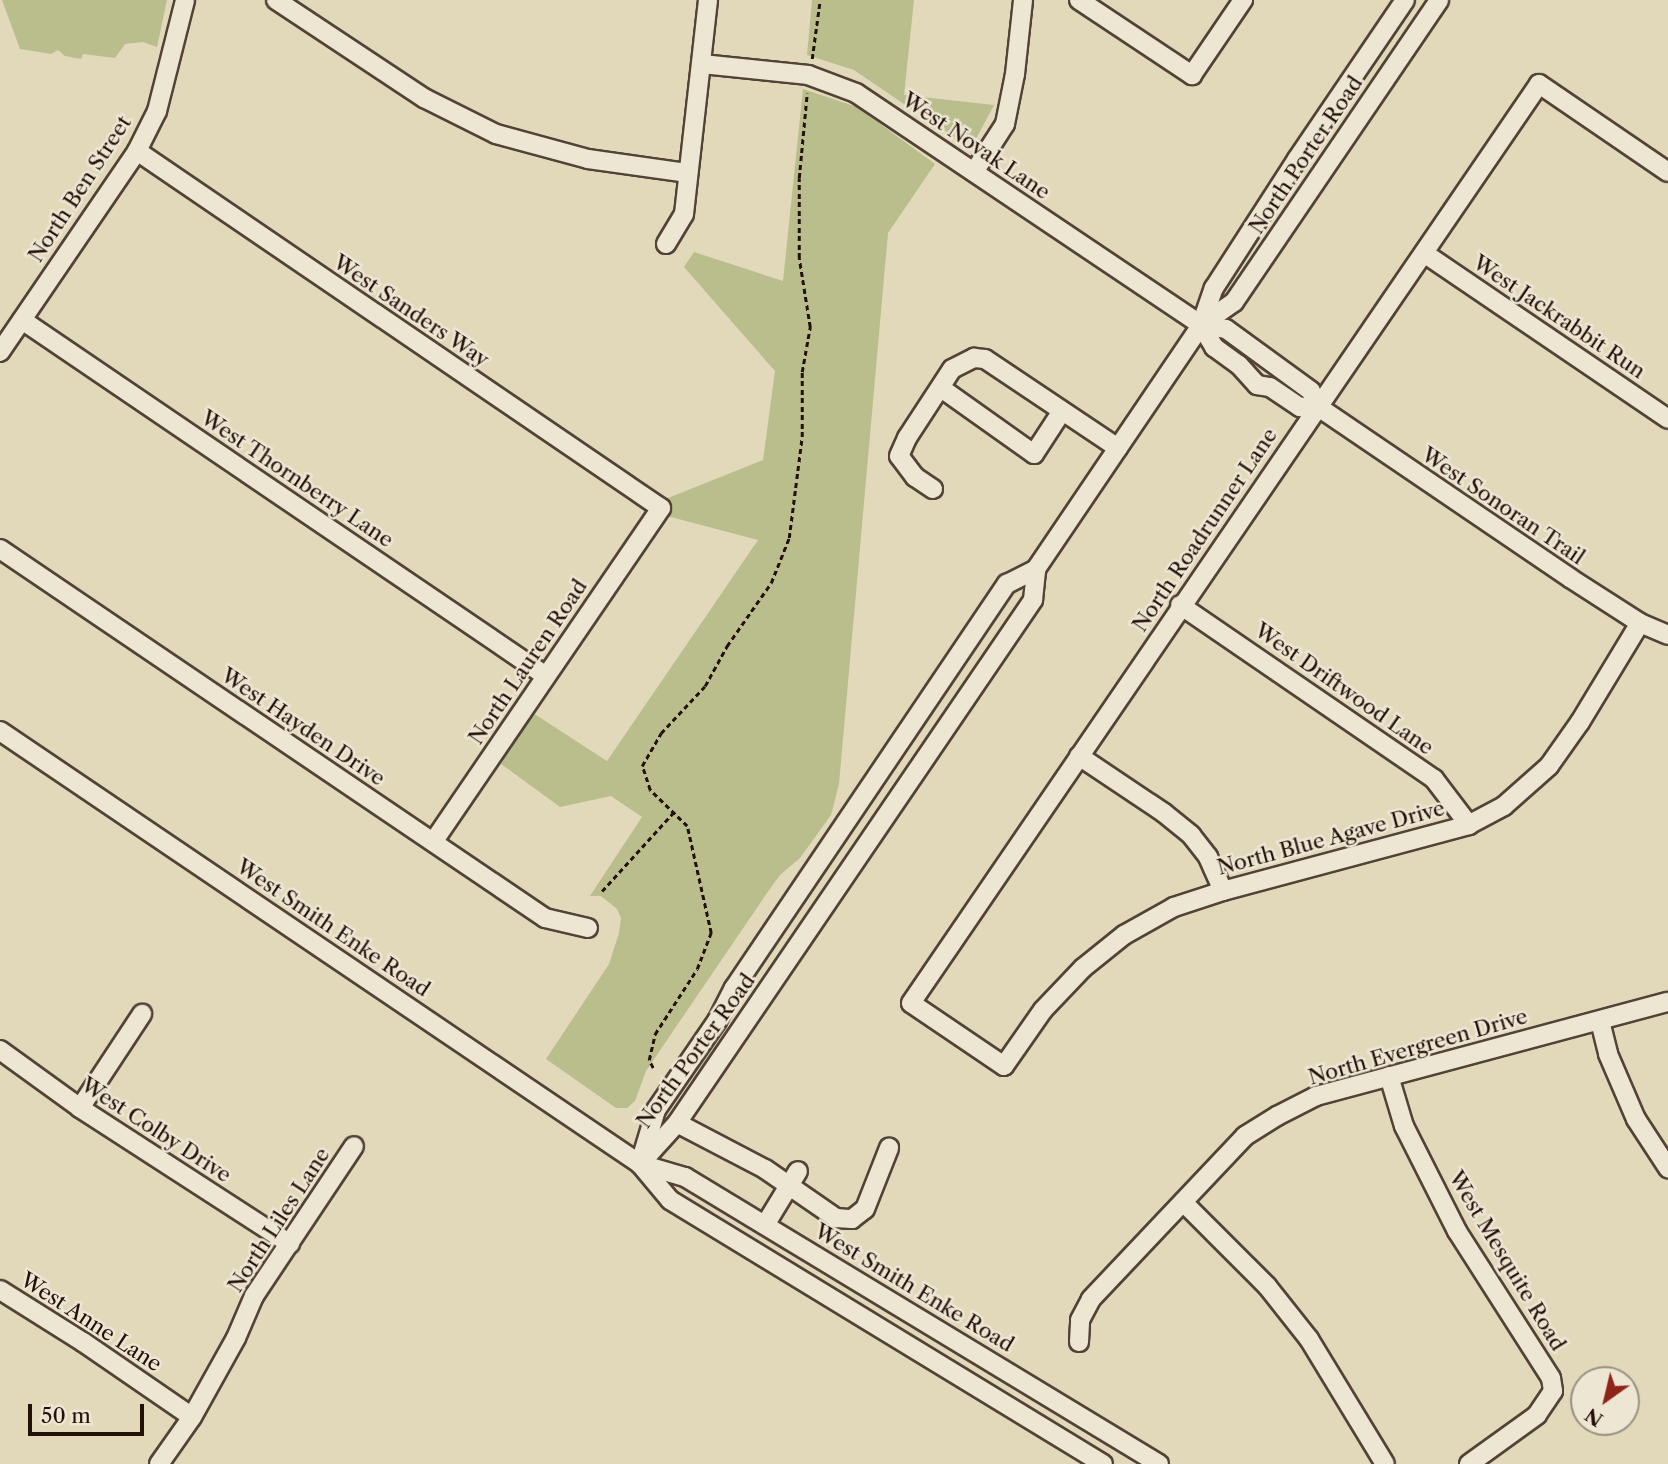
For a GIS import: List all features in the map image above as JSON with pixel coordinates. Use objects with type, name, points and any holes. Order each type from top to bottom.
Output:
[{"type":"street","name":"North Ben Street","points":[[0,352],[137,151],[157,111],[185,0]]},
{"type":"street","points":[[275,0],[424,98],[496,134],[588,159],[688,173]]},
{"type":"street","points":[[666,244],[684,214],[708,0]]},
{"type":"street","points":[[974,172],[1005,124],[1015,74],[1023,0]]},
{"type":"street","points":[[1079,0],[1192,75],[1242,0]]},
{"type":"street","name":"North Porter Road","points":[[640,1164],[656,1110],[717,1021],[734,988],[1007,584],[1036,569],[1201,325],[1214,288],[1297,159],[1405,0]]},
{"type":"street","name":"North Porter Road","points":[[1201,325],[1234,302],[1439,0]]},
{"type":"street","name":"West Novak Lane","points":[[702,64],[808,75],[856,93],[1201,325]]},
{"type":"street","name":"North Roadrunner Lane","points":[[1004,1066],[911,1003],[1180,605],[1539,84],[1668,172]]},
{"type":"street","name":"West Sanders Way","points":[[137,151],[660,508]]},
{"type":"street","name":"West Jackrabbit Run","points":[[1424,253],[1668,419]]},
{"type":"street","name":"West Thornberry Lane","points":[[22,320],[547,676]]},
{"type":"street","name":"West Sonoran Trail","points":[[1201,325],[1214,347],[1239,365],[1257,385],[1270,387],[1300,407],[1317,406]]},
{"type":"street","name":"West Sonoran Trail","points":[[1201,325],[1226,329],[1311,391],[1317,406],[1640,623],[1668,635]]},
{"type":"street","points":[[933,489],[915,477],[899,456],[906,438],[952,369],[966,360],[985,359],[1118,448]]},
{"type":"street","points":[[941,388],[1034,454],[1062,411]]},
{"type":"street","name":"North Lauren Road","points":[[433,842],[660,508]]},
{"type":"street","name":"West Hayden Drive","points":[[0,550],[545,918],[588,928]]},
{"type":"street","name":"North Porter Road","points":[[640,1164],[677,1124],[1033,600],[1036,569]]},
{"type":"street","name":"West Driftwood Lane","points":[[1180,605],[1434,779],[1469,825]]},
{"type":"street","name":"North Blue Agave Drive","points":[[1004,1066],[1043,1010],[1083,968],[1124,935],[1174,907],[1223,891],[1469,825],[1504,806],[1549,766],[1580,722],[1640,623]]},
{"type":"street","name":"West Smith Enke Road","points":[[0,730],[640,1164],[670,1200],[1103,1464]]},
{"type":"street","points":[[1079,756],[1191,835],[1209,857],[1223,891]]},
{"type":"street","name":"North Evergreen Drive","points":[[1079,1342],[1080,1320],[1091,1299],[1245,1136],[1277,1116],[1316,1096],[1668,1002]]},
{"type":"street","points":[[80,1108],[142,1014]]},
{"type":"street","points":[[1600,1021],[1608,1054],[1636,1119],[1668,1168]]},
{"type":"street","name":"West Colby Drive","points":[[0,1051],[80,1108],[290,1244]]},
{"type":"street","name":"West Mesquite Road","points":[[1389,1076],[1404,1126],[1457,1231],[1551,1378],[1553,1391],[1537,1415],[1469,1464]]},
{"type":"street","points":[[677,1124],[794,1178],[836,1218],[852,1219],[865,1209],[874,1194],[889,1148]]},
{"type":"street","name":"North Liles Lane","points":[[159,1464],[192,1417],[236,1338],[254,1296],[354,1146]]},
{"type":"street","name":"West Smith Enke Road","points":[[640,1164],[685,1177],[1159,1464]]},
{"type":"street","points":[[765,1225],[794,1178]]},
{"type":"street","points":[[1183,1202],[1267,1286],[1309,1339],[1385,1464]]},
{"type":"street","name":"West Anne Lane","points":[[0,1290],[83,1342],[192,1417]]},
{"type":"path","points":[[653,1068],[649,1060],[654,1034],[696,969],[711,933],[687,826],[645,780],[642,766],[661,733],[705,687],[727,646],[771,583],[793,524],[804,409],[802,372],[810,327],[799,258],[799,178],[808,75],[816,41],[820,0]]},
{"type":"path","points":[[602,891],[674,812]]},
{"type":"green space","points":[[2,0],[167,0],[157,47],[143,42],[125,44],[115,58],[83,54],[81,59],[65,56],[58,50],[51,54],[20,49]]},
{"type":"green space","points":[[812,0],[914,0],[904,95],[994,105],[976,139],[961,143],[854,70],[807,55]]},
{"type":"green space","points":[[803,89],[857,107],[935,164],[888,233],[839,784],[831,815],[800,858],[780,875],[767,893],[646,1071],[635,1101],[627,1108],[616,1108],[546,1059],[609,964],[621,918],[617,909],[601,896],[590,896],[642,817],[611,796],[560,807],[501,764],[533,713],[607,761],[758,540],[667,516],[668,498],[763,460],[775,371],[684,267],[694,252],[783,281]]}]
